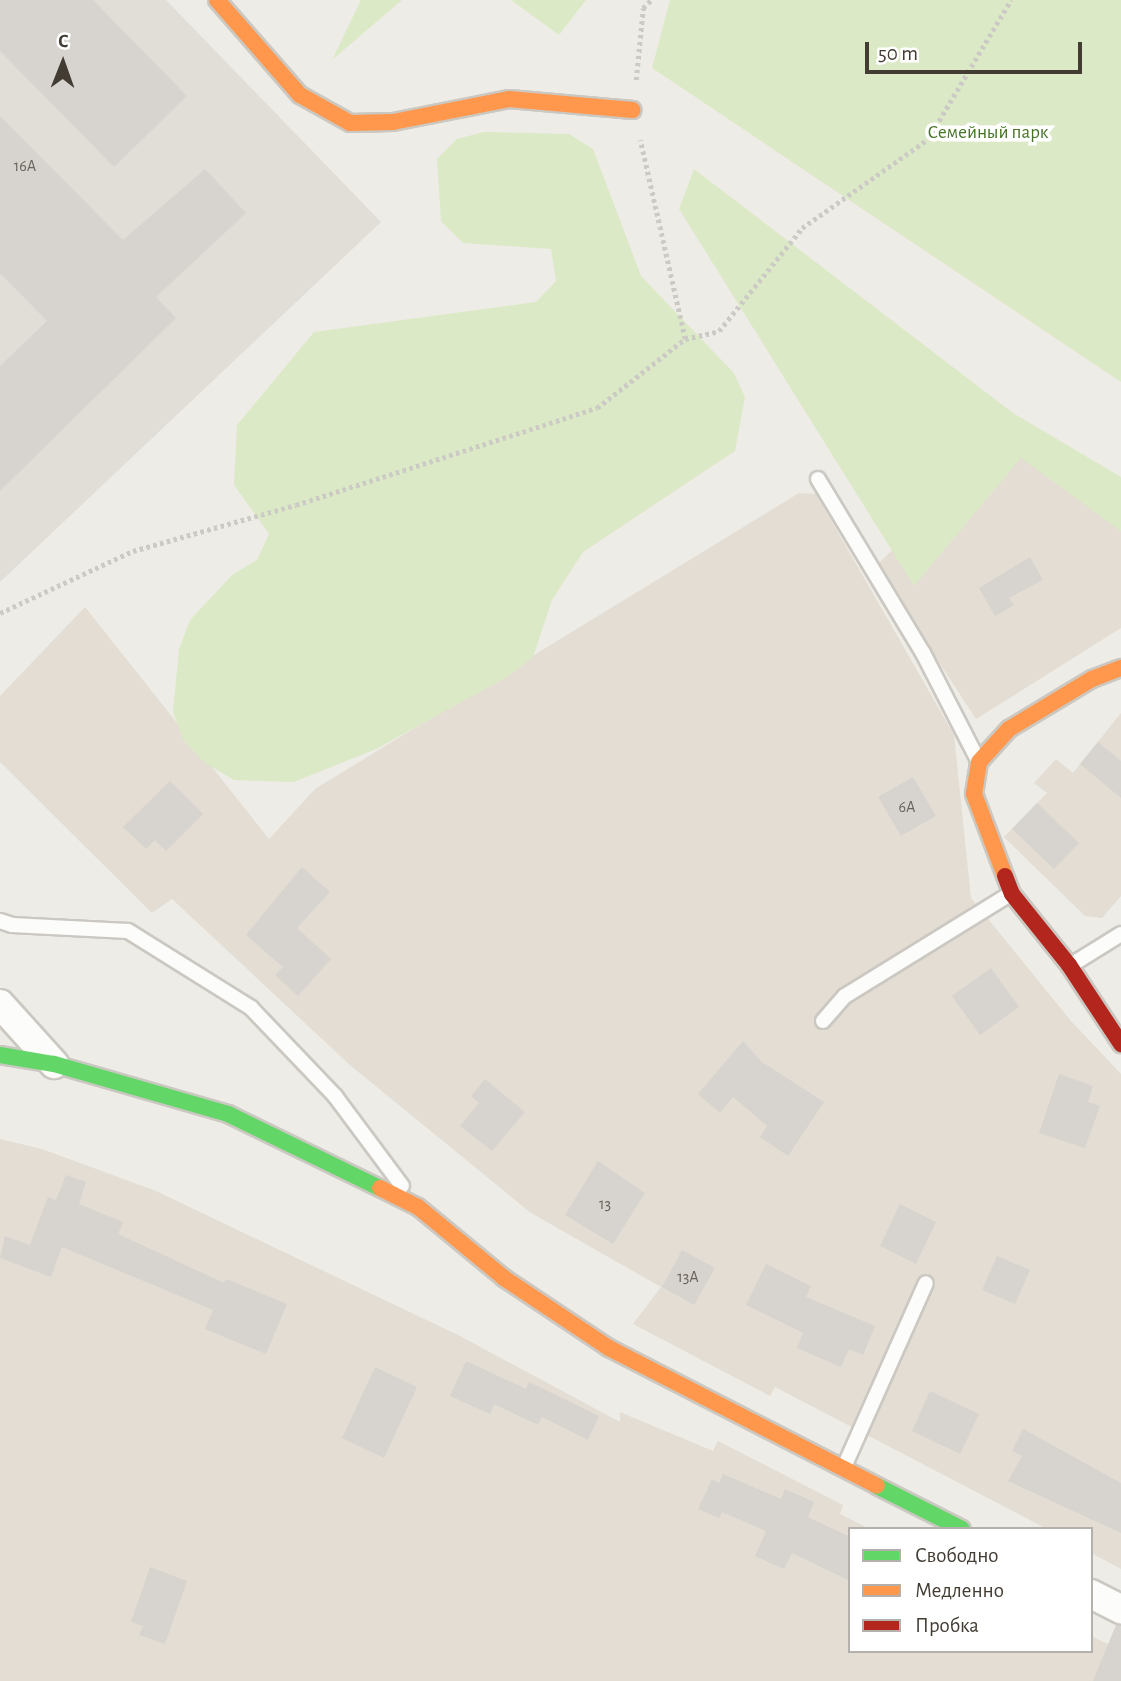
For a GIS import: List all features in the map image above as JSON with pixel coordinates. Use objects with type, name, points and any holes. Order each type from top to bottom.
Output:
[{"type":"street","points":[[217,0],[300,95],[350,123],[393,122],[509,99],[633,110]]},
{"type":"street","points":[[1121,668],[1092,679],[1009,729],[979,762],[974,794],[1012,894],[1069,965],[1121,1044]]},
{"type":"street","points":[[0,1004],[54,1064]]},
{"type":"street","points":[[0,1055],[54,1064],[228,1114],[418,1207],[504,1278],[609,1348],[958,1527]]},
{"type":"street","points":[[1093,1595],[1121,1609]]},
{"type":"lane","points":[[818,479],[923,653],[979,762]]},
{"type":"lane","points":[[823,1021],[845,996],[1012,894]]},
{"type":"lane","points":[[0,921],[12,925],[128,930],[251,1008],[335,1096],[418,1207]]},
{"type":"lane","points":[[1069,965],[1121,934]]},
{"type":"lane","points":[[843,1468],[926,1283]]},
{"type":"path","points":[[650,0],[643,8],[633,110],[685,339]]},
{"type":"path","points":[[0,613],[133,551],[296,505],[597,408],[685,339],[719,331],[802,228],[928,139],[1011,0]]},
{"type":"shaded area","points":[[0,0],[166,0],[381,222],[0,582]]},
{"type":"shaded area","points":[[1007,437],[1121,517],[1121,628],[976,719],[876,566]]},
{"type":"shaded area","points":[[799,493],[816,494],[954,735],[971,898],[1071,1021],[1121,1074],[1121,1569],[1093,1554],[1093,1527],[1043,1527],[775,1387],[770,1396],[633,1324],[661,1287],[531,1213],[351,1066],[172,899],[152,913],[0,762],[0,696],[85,607],[269,839],[315,789]]},
{"type":"shaded area","points":[[1121,713],[1121,896],[1102,918],[1085,916],[1004,837],[1047,793],[1034,783],[1056,759],[1073,773]]},
{"type":"shaded area","points":[[0,1139],[42,1149],[156,1191],[460,1336],[620,1422],[620,1412],[713,1451],[718,1441],[843,1505],[840,1514],[866,1527],[848,1527],[848,1653],[1093,1653],[1093,1637],[1121,1650],[1121,1681],[0,1681]]},
{"type":"green space","points":[[361,0],[402,0],[332,60]]},
{"type":"green space","points":[[511,0],[586,0],[559,35]]},
{"type":"green space","name":"Семейный парк","points":[[670,0],[1121,0],[1121,382],[652,68]]},
{"type":"green space","points":[[484,132],[569,134],[593,149],[641,276],[734,373],[745,397],[735,451],[583,552],[552,600],[533,657],[509,676],[376,749],[294,782],[234,780],[205,763],[184,741],[173,712],[179,649],[190,620],[232,575],[257,560],[269,534],[234,485],[237,425],[314,332],[536,302],[556,281],[551,249],[463,243],[441,221],[437,159],[457,139]]},
{"type":"green space","points":[[694,169],[1013,413],[1121,477],[1121,531],[1021,458],[914,586],[679,209]]},
{"type":"building","points":[[0,0],[93,0],[187,96],[114,167],[0,51]]},
{"type":"building","points":[[0,116],[123,240],[205,169],[246,213],[156,297],[176,318],[0,491],[0,366],[47,321],[0,273]]},
{"type":"building","points":[[1030,557],[1043,580],[1009,598],[1014,605],[995,616],[979,588]]},
{"type":"building","points":[[1098,742],[1121,761],[1121,798],[1080,764]]},
{"type":"building","points":[[913,777],[936,816],[901,836],[878,797]]},
{"type":"building","points":[[170,781],[203,814],[166,851],[155,840],[146,849],[123,827]]},
{"type":"building","points":[[1037,803],[1079,843],[1054,869],[1012,829]]},
{"type":"building","points":[[302,867],[330,892],[297,928],[331,959],[298,996],[275,975],[283,967],[246,935]]},
{"type":"building","points":[[991,968],[1019,1007],[980,1035],[952,996]]},
{"type":"building","points":[[743,1041],[762,1062],[824,1102],[788,1156],[760,1137],[767,1126],[733,1097],[720,1113],[698,1094]]},
{"type":"building","points":[[1059,1074],[1093,1086],[1088,1102],[1100,1106],[1085,1148],[1039,1133]]},
{"type":"building","points":[[485,1079],[525,1112],[492,1151],[460,1126],[479,1103],[471,1096]]},
{"type":"building","points":[[598,1161],[645,1193],[613,1244],[565,1215]]},
{"type":"building","points":[[66,1175],[86,1182],[79,1204],[123,1222],[118,1234],[224,1283],[226,1279],[287,1304],[266,1354],[205,1329],[213,1310],[62,1247],[51,1277],[0,1258],[5,1236],[30,1245],[48,1197],[56,1200]]},
{"type":"building","points":[[900,1204],[936,1222],[916,1264],[880,1246]]},
{"type":"building","points":[[682,1250],[715,1268],[694,1305],[662,1287]]},
{"type":"building","points":[[997,1256],[1030,1270],[1015,1304],[982,1290]]},
{"type":"building","points":[[766,1264],[811,1286],[806,1297],[875,1326],[863,1355],[849,1349],[841,1367],[797,1348],[803,1333],[746,1305]]},
{"type":"building","points":[[466,1361],[526,1389],[529,1382],[599,1416],[588,1440],[542,1417],[538,1425],[494,1404],[490,1414],[450,1396]]},
{"type":"building","points":[[375,1367],[417,1387],[384,1458],[342,1438]]},
{"type":"building","points":[[930,1391],[979,1414],[960,1454],[912,1431]]},
{"type":"building","points":[[1023,1429],[1121,1483],[1121,1533],[1008,1481],[1022,1456],[1012,1451]]},
{"type":"building","points":[[723,1474],[781,1499],[785,1489],[814,1502],[808,1517],[848,1536],[848,1580],[792,1553],[784,1569],[755,1556],[766,1531],[722,1512],[719,1518],[698,1509],[712,1479],[719,1483]]},
{"type":"building","points":[[150,1567],[187,1581],[165,1644],[139,1635],[143,1626],[131,1622]]},
{"type":"building","points":[[1116,1625],[1121,1625],[1121,1681],[1093,1681]]},
{"type":"traffic: fast","points":[[0,1055],[54,1064],[228,1114],[380,1188]]},
{"type":"traffic: fast","points":[[877,1486],[958,1527]]},
{"type":"traffic: slow","points":[[217,0],[300,95],[350,123],[393,122],[509,99],[633,110]]},
{"type":"traffic: slow","points":[[1005,876],[974,794],[979,762],[1009,729],[1092,679],[1121,668]]},
{"type":"traffic: slow","points":[[380,1188],[418,1207],[504,1278],[609,1348],[877,1486]]},
{"type":"traffic: jam","points":[[1005,876],[1012,894],[1069,965],[1121,1044]]}]
